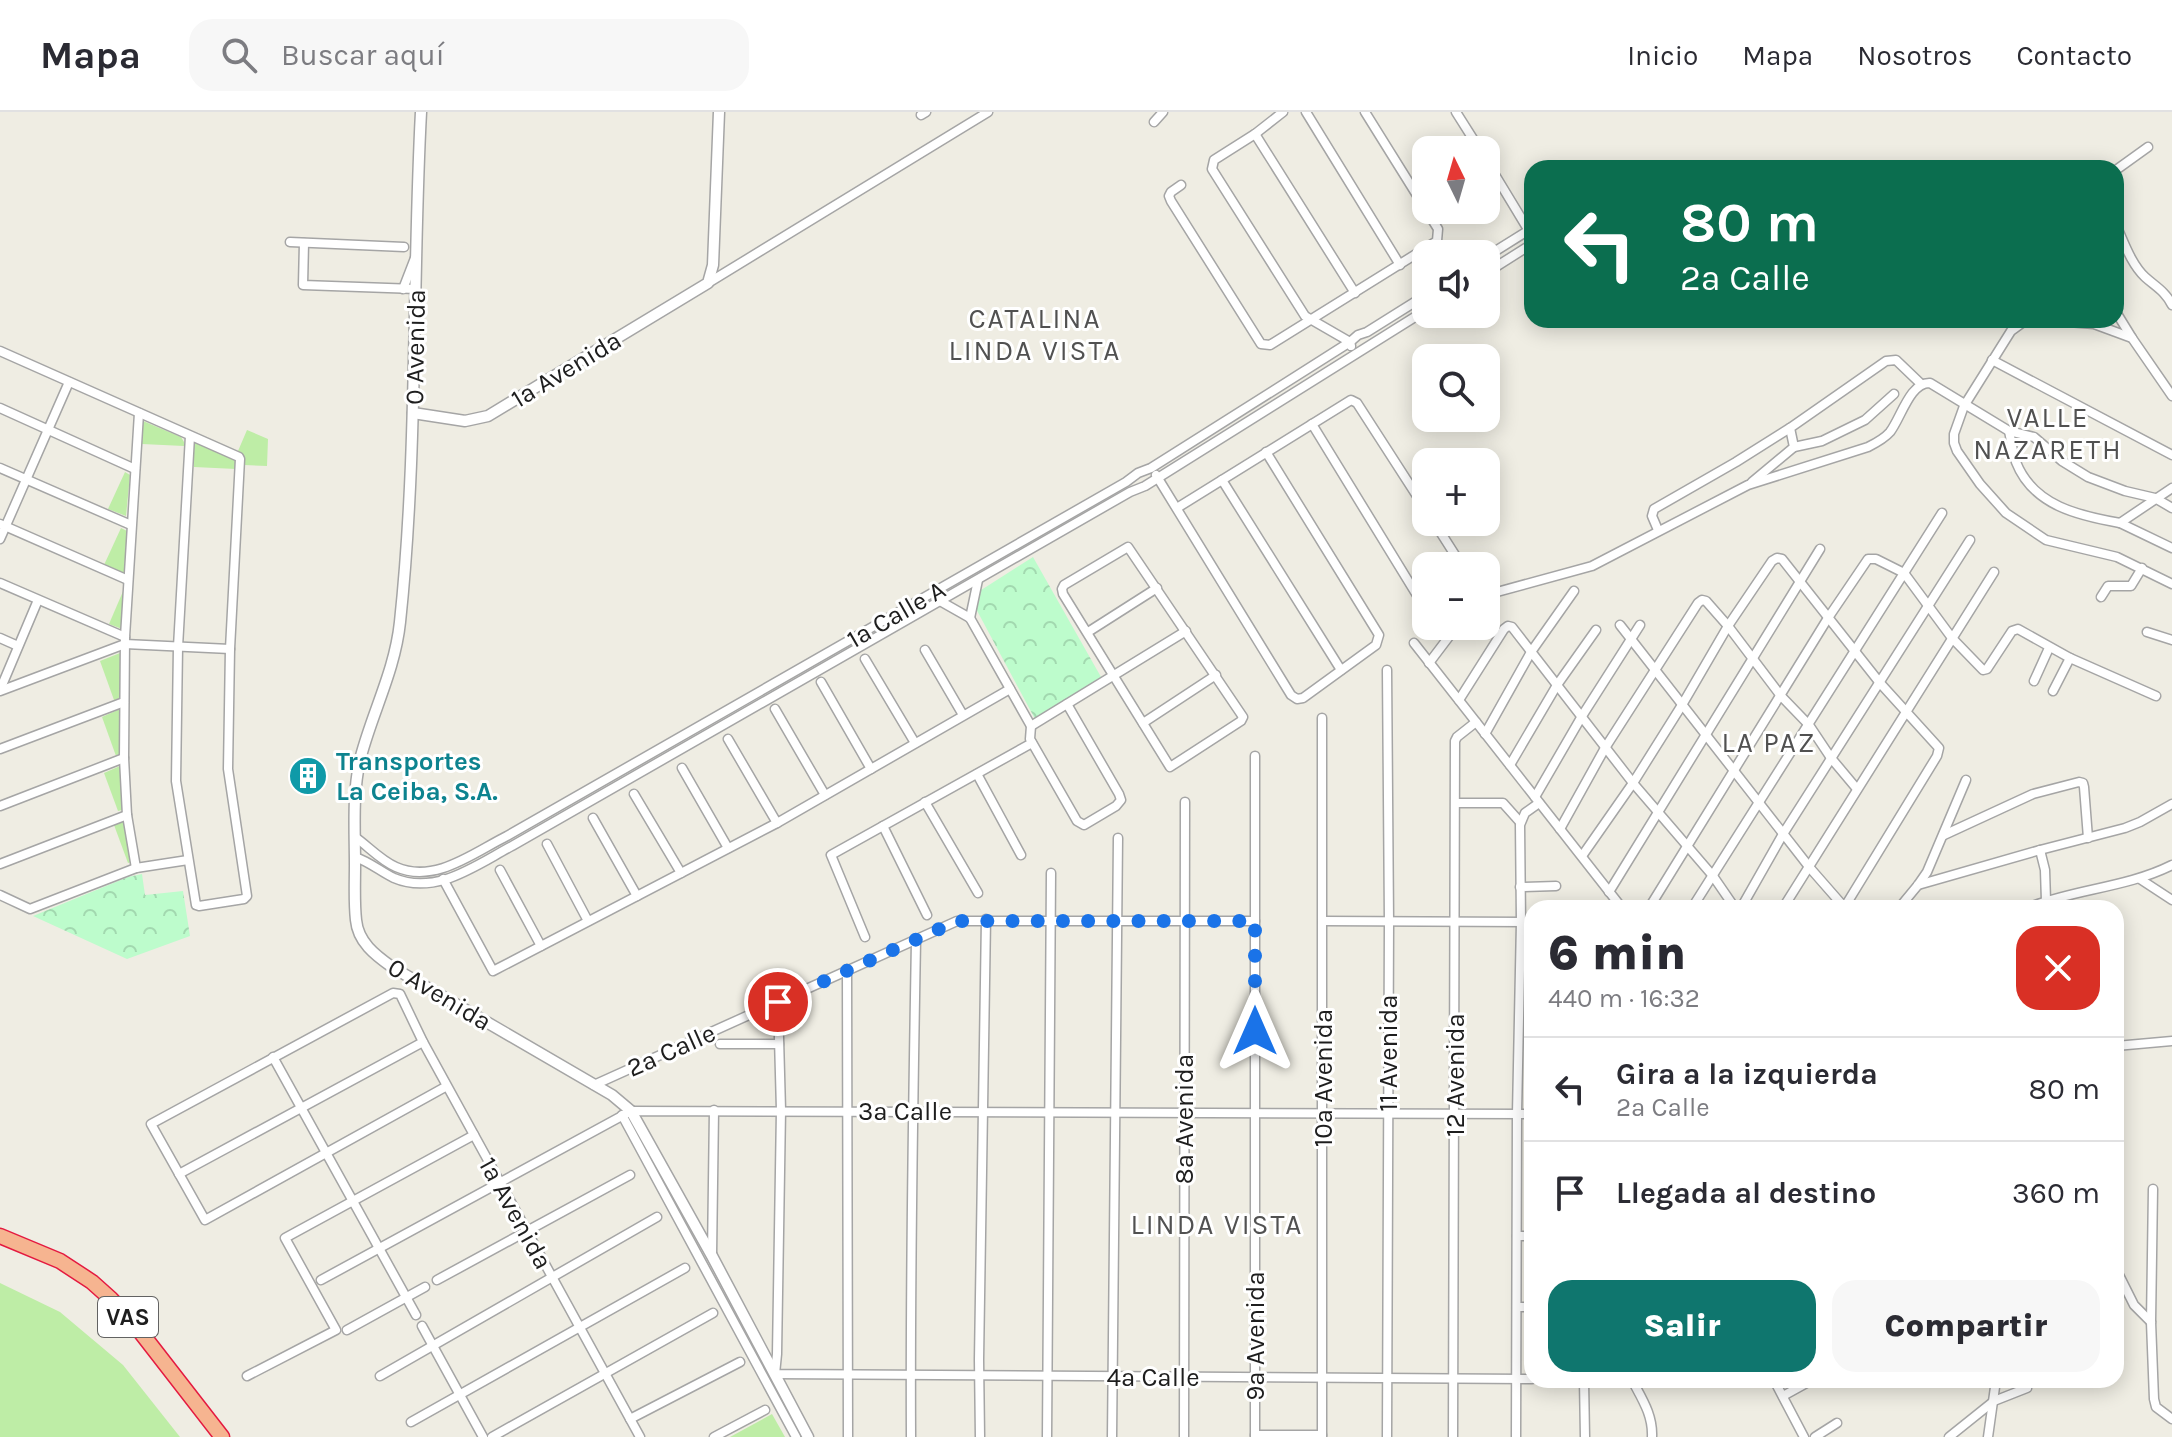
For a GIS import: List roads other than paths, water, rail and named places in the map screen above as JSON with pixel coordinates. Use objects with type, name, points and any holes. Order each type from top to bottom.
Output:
[{"type":"highway","name":"VAS","points":[[0,1236],[60,1261],[111,1299],[132,1321],[222,1437]]},
{"type":"highway","name":"VAS","points":[[0,1246],[58,1270],[107,1306],[128,1328],[212,1437]]},
{"type":"street","name":"0 Avenida","points":[[421,112],[413,413],[400,623],[392,668],[358,776],[355,857],[359,934],[371,951],[392,967],[612,1095],[712,1256],[808,1437]]},
{"type":"street","points":[[708,283],[713,265],[719,112]]},
{"type":"street","name":"1a Avenida","points":[[413,413],[465,421],[488,416],[988,112]]},
{"type":"street","points":[[1154,122],[1163,112]]},
{"type":"street","points":[[1283,112],[1214,160],[1213,172],[1305,316],[1350,342],[1357,353]]},
{"type":"street","points":[[1306,112],[1400,265]]},
{"type":"street","points":[[1181,185],[1171,192],[1171,201],[1261,344],[1270,345],[1437,241],[1439,232],[1365,112]]},
{"type":"street","points":[[1456,112],[1471,136]]},
{"type":"street","points":[[1255,134],[1355,293]]},
{"type":"street","points":[[2124,164],[2148,147]]},
{"type":"street","points":[[1500,183],[1524,223]]},
{"type":"street","points":[[1500,249],[1524,236]]},
{"type":"street","points":[[290,242],[404,247]]},
{"type":"street","points":[[2124,242],[2144,277],[2157,285],[2172,305]]},
{"type":"street","points":[[304,243],[303,285],[416,289]]},
{"type":"street","points":[[1500,264],[1524,249]]},
{"type":"street","points":[[403,289],[417,254]]},
{"type":"street","name":"1a Calle A","points":[[438,871],[507,836],[1151,468],[1412,304]]},
{"type":"street","name":"1a Calle A","points":[[355,857],[406,882],[444,881],[512,846],[1145,486],[1412,319]]},
{"type":"street","points":[[2124,325],[2172,396]]},
{"type":"street","points":[[2015,328],[1964,406],[1954,434],[1957,451],[1980,484],[2006,513],[2024,527],[2046,540],[2117,557],[2172,584]]},
{"type":"street","points":[[2105,328],[2132,338]]},
{"type":"street","points":[[1367,332],[1373,343]]},
{"type":"street","points":[[0,351],[239,457],[241,462],[230,649],[228,769],[247,896],[199,906],[196,905],[176,781],[178,647],[190,436]]},
{"type":"street","points":[[1658,530],[1652,516],[1654,509],[1790,428],[1891,359],[1896,360],[1920,383],[1930,383],[2009,431],[2034,437],[2062,461],[2088,477],[2155,498],[2172,508]]},
{"type":"street","points":[[1992,360],[2172,455]]},
{"type":"street","points":[[0,539],[3,525],[27,479],[69,382]]},
{"type":"street","points":[[1500,591],[1592,566],[1748,485],[1881,441],[1890,432],[1920,383]]},
{"type":"street","points":[[1748,485],[1794,447],[1822,441],[1865,420],[1894,394]]},
{"type":"street","points":[[1177,508],[1348,401],[1356,401],[1412,488]]},
{"type":"street","points":[[0,408],[135,469]]},
{"type":"street","points":[[136,868],[127,815],[124,702],[139,413]]},
{"type":"street","points":[[1312,424],[1412,587]]},
{"type":"street","points":[[1790,428],[1794,447]]},
{"type":"street","points":[[2009,431],[2016,462],[2026,481],[2048,501],[2080,514],[2120,523],[2172,548]]},
{"type":"street","points":[[1151,468],[1291,695],[1297,699],[1303,698],[1376,645],[1379,635],[1266,452]]},
{"type":"street","points":[[0,468],[131,525]]},
{"type":"street","points":[[1222,480],[1341,670]]},
{"type":"street","points":[[2120,523],[2172,488]]},
{"type":"street","points":[[1080,508],[1085,518]]},
{"type":"street","points":[[1697,900],[1942,513]]},
{"type":"street","points":[[3,525],[128,580]]},
{"type":"street","points":[[1743,900],[1970,540]]},
{"type":"street","points":[[1128,547],[1186,631],[1243,717],[1170,767],[1062,589],[1128,547]]},
{"type":"street","points":[[1609,892],[1820,549]]},
{"type":"street","points":[[1582,856],[1633,783],[1728,626],[1777,558],[1782,559],[1880,683],[1939,748],[1849,900]]},
{"type":"street","points":[[1654,900],[1828,618],[1868,559],[1876,559],[1904,573],[1952,638],[1985,670],[2018,629],[2049,648],[2156,696]]},
{"type":"street","points":[[2101,597],[2108,586],[2131,586],[2142,568]]},
{"type":"street","points":[[1788,900],[1994,572]]},
{"type":"street","points":[[970,618],[978,579]]},
{"type":"street","points":[[0,583],[125,640],[178,647],[230,649]]},
{"type":"street","points":[[1088,632],[1157,588]]},
{"type":"street","points":[[1485,734],[1531,652],[1574,591]]},
{"type":"street","points":[[0,690],[38,600]]},
{"type":"street","points":[[1560,829],[1605,748],[1702,600],[1728,626],[1751,659],[1809,725],[1857,789]]},
{"type":"street","points":[[940,601],[970,618],[1031,726]]},
{"type":"street","points":[[1620,625],[1837,900]]},
{"type":"street","points":[[1516,1437],[1520,822],[1537,800],[1582,716],[1640,625]]},
{"type":"street","points":[[1459,700],[1508,626],[1512,627],[1633,783],[1732,900]]},
{"type":"street","points":[[1510,765],[1557,685],[1596,630]]},
{"type":"street","points":[[1067,704],[1121,800],[1084,825],[1077,821],[1032,743],[1029,733],[1031,726],[1186,631]]},
{"type":"street","points":[[2147,632],[2172,640]]},
{"type":"street","points":[[0,638],[18,646]]},
{"type":"street","points":[[0,690],[125,640]]},
{"type":"street","points":[[1429,663],[1446,640]]},
{"type":"street","points":[[1414,643],[1614,900]]},
{"type":"street","points":[[2034,681],[2049,648]]},
{"type":"street","points":[[925,650],[963,715]]},
{"type":"street","points":[[2053,691],[2070,658]]},
{"type":"street","points":[[865,659],[915,743]]},
{"type":"street","name":"11 Avenida","points":[[1387,670],[1387,1437]]},
{"type":"street","points":[[1143,723],[1216,675]]},
{"type":"street","points":[[821,682],[871,769]]},
{"type":"street","points":[[355,837],[397,867],[423,873],[438,871],[493,971],[777,823],[1010,689]]},
{"type":"street","points":[[0,749],[124,702]]},
{"type":"street","points":[[775,709],[825,795]]},
{"type":"street","name":"10a Avenida","points":[[1322,718],[1322,1436]]},
{"type":"street","name":"12 Avenida","points":[[1453,1437],[1455,741],[1476,722]]},
{"type":"street","points":[[728,739],[777,823]]},
{"type":"street","points":[[865,937],[831,855],[1032,743]]},
{"type":"street","name":"9a Avenida","points":[[1255,756],[1255,1436]]},
{"type":"street","points":[[0,806],[124,758]]},
{"type":"street","points":[[682,768],[728,848]]},
{"type":"street","points":[[977,774],[1021,855]]},
{"type":"street","points":[[1906,900],[1918,885],[1944,835],[1966,780]]},
{"type":"street","points":[[1944,835],[2033,794],[2079,782],[2084,787],[2088,838]]},
{"type":"street","points":[[634,794],[681,873]]},
{"type":"street","points":[[925,802],[978,893]]},
{"type":"street","name":"8a Avenida","points":[[1184,1437],[1185,802]]},
{"type":"street","points":[[1456,803],[1503,803],[1520,822]]},
{"type":"street","points":[[1918,885],[2140,822],[2172,804]]},
{"type":"street","points":[[0,864],[127,815]]},
{"type":"street","points":[[593,818],[637,896]]},
{"type":"street","points":[[883,826],[927,915]]},
{"type":"street","points":[[507,836],[512,846]]},
{"type":"street","points":[[1112,1437],[1118,838]]},
{"type":"street","points":[[547,844],[588,921]]},
{"type":"street","points":[[2040,850],[2045,870],[2046,900]]},
{"type":"street","points":[[0,895],[31,909],[136,868],[188,860]]},
{"type":"street","points":[[2050,900],[2140,879],[2172,865]]},
{"type":"street","points":[[500,870],[541,946]]},
{"type":"street","points":[[1047,1437],[1051,873]]},
{"type":"street","points":[[2140,879],[2172,900]]},
{"type":"street","points":[[1520,887],[1556,886]]},
{"type":"street","points":[[980,1437],[986,919]]},
{"type":"street","name":"2a Calle","points":[[594,1085],[957,921],[1255,921]]},
{"type":"street","points":[[1323,921],[1521,922]]},
{"type":"street","points":[[911,1437],[916,941]]},
{"type":"street","points":[[847,969],[848,1437]]},
{"type":"street","name":"1a Avenida","points":[[273,1057],[393,993],[400,994],[423,1042],[640,1437]]},
{"type":"street","points":[[775,1374],[781,1110],[778,1002]]},
{"type":"street","points":[[2124,1045],[2172,1041]]},
{"type":"street","points":[[179,1174],[423,1042]]},
{"type":"street","points":[[720,1044],[779,1044]]},
{"type":"street","points":[[416,1315],[378,1248],[326,1152],[273,1057],[151,1124],[205,1220],[326,1152],[447,1086]]},
{"type":"street","points":[[712,1256],[714,1110]]},
{"type":"street","name":"3a Calle","points":[[321,1280],[626,1113],[781,1110],[1524,1114]]},
{"type":"street","name":"0 Avenida","points":[[626,1113],[796,1437]]},
{"type":"street","points":[[247,1376],[336,1330],[285,1238],[474,1135]]},
{"type":"street","points":[[437,1280],[630,1175]]},
{"type":"street","points":[[2153,1189],[2151,1322],[2154,1399],[2156,1407],[2172,1419]]},
{"type":"street","points":[[380,1376],[657,1217]]},
{"type":"street","points":[[1517,1236],[1524,1236]]},
{"type":"street","points":[[411,1422],[685,1268]]},
{"type":"street","points":[[2124,1285],[2134,1305],[2151,1322]]},
{"type":"street","points":[[347,1330],[425,1287]]},
{"type":"street","points":[[1517,1307],[1524,1307]]},
{"type":"street","points":[[492,1437],[713,1313]]},
{"type":"street","points":[[422,1326],[483,1437]]},
{"type":"street","points":[[630,1419],[740,1362]]},
{"type":"street","name":"4a Calle","points":[[775,1374],[1524,1379]]},
{"type":"street","points":[[1584,1388],[1585,1437]]},
{"type":"street","points":[[1636,1388],[1650,1415],[1652,1437]]},
{"type":"street","points":[[1778,1388],[1804,1437]]},
{"type":"street","points":[[1783,1396],[1798,1388]]},
{"type":"street","points":[[1988,1437],[1995,1388]]},
{"type":"street","points":[[1949,1437],[1994,1401],[2027,1388]]},
{"type":"street","points":[[714,1437],[765,1410]]},
{"type":"street","points":[[1815,1437],[1837,1423]]},
{"type":"street","points":[[1255,1436],[1322,1436]]},
{"type":"place","name":"Transportes La Ceiba, S.A.","points":[[308,776]]},
{"type":"district","name":"CATALINA LINDA VISTA","points":[[1035,334]]},
{"type":"district","name":"VALLE NAZARETH","points":[[2048,433]]},
{"type":"district","name":"LA PAZ","points":[[1769,742]]},
{"type":"district","name":"LINDA VISTA","points":[[1217,1224]]}]
